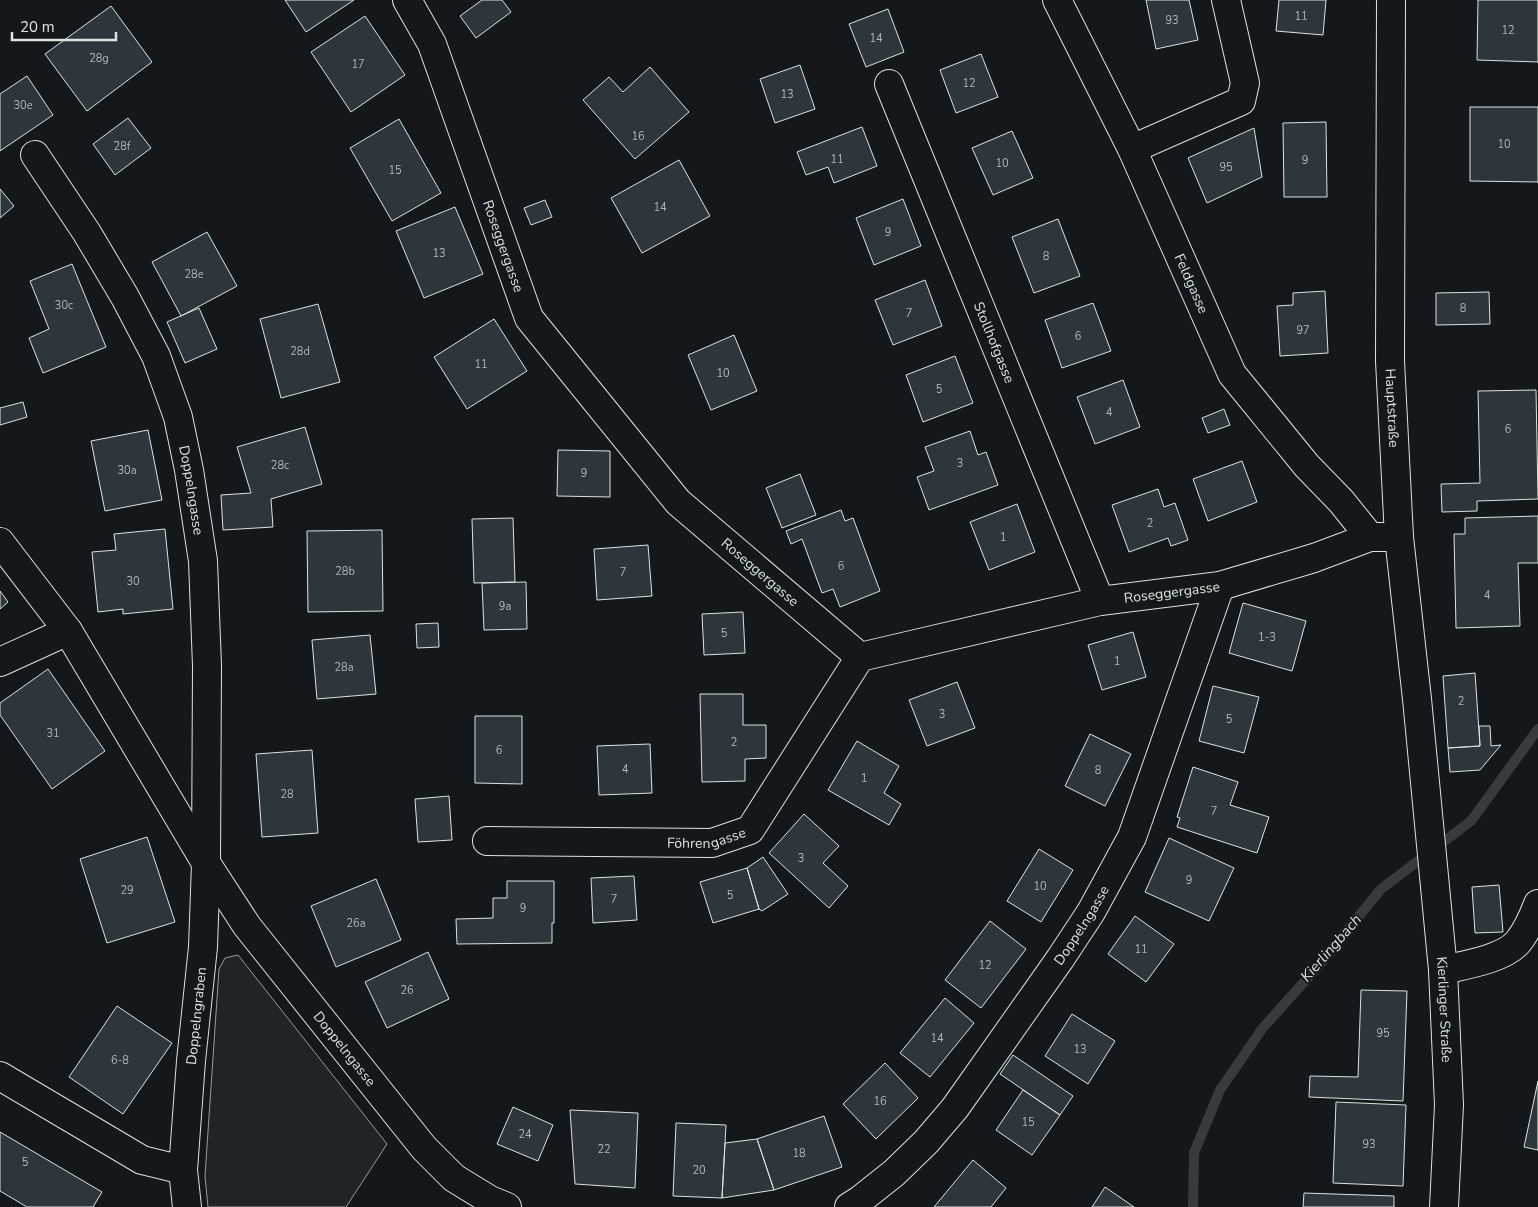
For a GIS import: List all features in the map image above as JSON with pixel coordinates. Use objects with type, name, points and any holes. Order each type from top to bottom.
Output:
[{"type":"street","name":"Roseggergasse","points":[[406,0],[432,44],[529,318],[678,502],[860,657],[1100,600],[1220,586],[1314,558],[1370,537],[1399,537]]},
{"type":"street","name":"Feldgasse","points":[[1058,0],[1132,149],[1232,374],[1307,466],[1342,500],[1370,537]]},
{"type":"street","points":[[1132,149],[1241,101],[1245,83],[1226,0]]},
{"type":"street","name":"Hauptstraße","points":[[1391,0],[1390,361],[1399,537],[1428,813]]},
{"type":"street","name":"Stollhofgasse","points":[[889,84],[1100,600]]},
{"type":"street","name":"Doppelngasse","points":[[35,155],[88,233],[125,297],[156,356],[178,417],[189,470],[203,561],[207,666],[206,863]]},
{"type":"street","name":"Doppelngasse","points":[[0,542],[68,631],[206,863],[247,926],[424,1148],[454,1178],[490,1200],[508,1207]]},
{"type":"street","name":"Doppelngasse","points":[[849,1207],[894,1173],[926,1142],[955,1108],[1091,912],[1132,837],[1220,586]]},
{"type":"street","points":[[0,662],[68,631]]},
{"type":"street","name":"Föhrengasse","points":[[487,841],[712,843],[750,830],[860,657]]},
{"type":"street","name":"Kierlinger Straße","points":[[1428,813],[1443,970],[1449,1105],[1444,1207]]},
{"type":"street","name":"Doppelngraben","points":[[187,1207],[183,1170],[202,947],[206,863]]},
{"type":"street","points":[[1443,970],[1491,959],[1517,944],[1531,922],[1538,904]]},
{"type":"street","points":[[0,1076],[142,1160],[183,1170]]},
{"type":"shaded area","points":[[238,955],[387,1144],[346,1207],[208,1207],[205,1176],[219,969],[225,958]]},
{"type":"building","points":[[285,0],[354,0],[306,32]]},
{"type":"building","points":[[482,0],[502,0],[511,12],[476,38],[460,16]]},
{"type":"building","points":[[1146,0],[1189,0],[1198,40],[1156,49]]},
{"type":"building","points":[[1279,0],[1326,0],[1323,35],[1276,31]]},
{"type":"building","points":[[1478,0],[1538,0],[1538,62],[1477,60]]},
{"type":"building","points":[[111,6],[152,62],[87,111],[45,54]]},
{"type":"building","points":[[888,9],[904,52],[866,67],[849,24]]},
{"type":"building","points":[[365,16],[405,75],[351,112],[311,52]]},
{"type":"building","points":[[981,54],[998,97],[956,113],[940,70]]},
{"type":"building","points":[[800,65],[815,109],[775,123],[760,79]]},
{"type":"building","points":[[650,67],[689,112],[635,159],[583,100],[609,77],[623,92]]},
{"type":"building","points":[[27,76],[53,115],[0,151],[0,94]]},
{"type":"building","points":[[1470,107],[1538,107],[1538,182],[1470,181]]},
{"type":"building","points":[[128,118],[151,148],[115,175],[93,144]]},
{"type":"building","points":[[399,119],[441,193],[392,221],[350,148]]},
{"type":"building","points":[[1326,122],[1327,197],[1284,197],[1283,123]]},
{"type":"building","points":[[862,127],[877,166],[834,183],[828,167],[806,175],[797,152]]},
{"type":"building","points":[[1254,128],[1262,177],[1207,203],[1188,158]]},
{"type":"building","points":[[1012,131],[1033,178],[993,195],[972,148]]},
{"type":"building","points":[[679,160],[710,216],[642,253],[611,198]]},
{"type":"building","points":[[0,189],[14,206],[0,218]]},
{"type":"building","points":[[903,199],[921,246],[874,265],[856,218]]},
{"type":"building","points":[[545,200],[552,217],[531,225],[524,208]]},
{"type":"building","points":[[455,207],[483,274],[424,298],[396,231]]},
{"type":"building","points":[[1058,219],[1080,276],[1034,293],[1012,237]]},
{"type":"building","points":[[207,232],[237,286],[181,316],[152,262]]},
{"type":"building","points":[[72,264],[106,347],[43,373],[29,338],[49,329],[30,281]]},
{"type":"building","points":[[925,280],[942,326],[893,345],[875,300]]},
{"type":"building","points":[[1325,291],[1328,353],[1280,356],[1277,306],[1293,305],[1293,293]]},
{"type":"building","points":[[1489,292],[1490,324],[1436,325],[1436,293]]},
{"type":"building","points":[[1093,303],[1111,351],[1062,368],[1045,320]]},
{"type":"building","points":[[318,304],[340,382],[281,398],[260,319]]},
{"type":"building","points":[[199,308],[217,349],[185,363],[167,322]]},
{"type":"building","points":[[494,319],[527,371],[467,409],[434,357]]},
{"type":"building","points":[[734,335],[757,391],[711,410],[688,355]]},
{"type":"building","points":[[955,356],[973,403],[923,422],[906,375]]},
{"type":"building","points":[[1123,380],[1140,427],[1095,444],[1077,397]]},
{"type":"building","points":[[1536,390],[1538,499],[1477,501],[1477,511],[1442,512],[1441,484],[1480,483],[1478,391]]},
{"type":"building","points":[[23,402],[27,417],[0,425],[0,408]]},
{"type":"building","points":[[1224,409],[1230,425],[1208,433],[1202,418]]},
{"type":"building","points":[[305,427],[322,484],[271,499],[273,527],[223,530],[221,495],[251,493],[237,447]]},
{"type":"building","points":[[148,430],[162,500],[105,511],[91,441]]},
{"type":"building","points":[[970,431],[978,455],[986,452],[998,485],[929,510],[917,477],[934,471],[925,447]]},
{"type":"building","points":[[558,450],[610,451],[610,497],[557,496]]},
{"type":"building","points":[[1242,461],[1257,502],[1208,521],[1193,479]]},
{"type":"building","points":[[800,474],[816,515],[782,528],[766,488]]},
{"type":"building","points":[[1158,489],[1164,507],[1175,503],[1188,540],[1171,546],[1168,538],[1129,552],[1112,505]]},
{"type":"building","points":[[1017,504],[1035,552],[989,570],[970,522]]},
{"type":"building","points":[[841,510],[845,521],[853,518],[880,591],[840,607],[833,589],[822,593],[802,539],[791,544],[786,531]]},
{"type":"building","points":[[1538,516],[1538,563],[1518,563],[1520,626],[1456,628],[1454,534],[1465,534],[1465,518]]},
{"type":"building","points":[[513,518],[515,582],[474,583],[472,519]]},
{"type":"building","points":[[165,529],[173,609],[123,614],[123,609],[98,612],[92,552],[116,550],[114,534]]},
{"type":"building","points":[[382,530],[383,611],[308,612],[307,531]]},
{"type":"building","points":[[648,545],[652,596],[597,600],[594,549]]},
{"type":"building","points":[[526,582],[527,629],[484,630],[482,583]]},
{"type":"building","points":[[0,591],[8,602],[0,609]]},
{"type":"building","points":[[1243,603],[1306,621],[1292,671],[1229,653]]},
{"type":"building","points":[[743,612],[745,653],[704,655],[702,614]]},
{"type":"building","points":[[438,623],[439,647],[417,648],[416,624]]},
{"type":"building","points":[[1133,632],[1146,677],[1102,690],[1088,645]]},
{"type":"building","points":[[370,635],[376,694],[317,699],[312,640]]},
{"type":"building","points":[[48,669],[105,751],[52,789],[0,715],[0,703]]},
{"type":"building","points":[[1475,673],[1480,746],[1448,748],[1443,676]]},
{"type":"building","points":[[957,682],[975,728],[927,746],[909,700]]},
{"type":"building","points":[[1213,686],[1259,697],[1244,753],[1199,741]]},
{"type":"building","points":[[700,694],[743,694],[743,725],[766,725],[766,758],[745,759],[745,781],[702,782]]},
{"type":"building","points":[[475,716],[522,716],[522,784],[475,783]]},
{"type":"building","points":[[1479,726],[1490,726],[1491,746],[1501,745],[1480,770],[1450,772],[1448,748],[1480,746]]},
{"type":"building","points":[[1090,734],[1131,754],[1105,806],[1065,786]]},
{"type":"building","points":[[857,741],[899,766],[884,793],[901,804],[889,825],[828,790]]},
{"type":"building","points":[[650,744],[652,793],[599,795],[597,746]]},
{"type":"building","points":[[312,750],[318,833],[262,837],[256,754]]},
{"type":"building","points":[[1193,767],[1238,782],[1230,805],[1269,817],[1257,853],[1177,827],[1180,818],[1177,817]]},
{"type":"building","points":[[449,796],[452,840],[418,842],[415,799]]},
{"type":"building","points":[[804,814],[839,846],[823,863],[848,886],[829,908],[769,853]]},
{"type":"building","points":[[147,837],[175,922],[107,943],[80,859]]},
{"type":"building","points":[[1169,838],[1234,868],[1209,921],[1145,892]]},
{"type":"building","points":[[1039,849],[1073,870],[1041,922],[1007,901]]},
{"type":"building","points":[[763,857],[788,894],[762,911],[759,909],[747,868]]},
{"type":"building","points":[[747,868],[759,909],[713,923],[700,882]]},
{"type":"building","points":[[634,876],[637,920],[593,923],[591,878]]},
{"type":"building","points":[[376,879],[401,940],[336,967],[311,906]]},
{"type":"building","points":[[507,881],[554,881],[552,943],[457,944],[456,919],[493,918],[493,898],[507,898]]},
{"type":"building","points":[[1499,885],[1503,932],[1475,933],[1472,887]]},
{"type":"building","points":[[1135,916],[1174,944],[1146,982],[1108,954]]},
{"type":"building","points":[[990,921],[1026,949],[981,1008],[945,980]]},
{"type":"building","points":[[428,952],[449,999],[387,1028],[365,982]]},
{"type":"building","points":[[1361,990],[1407,991],[1403,1101],[1309,1097],[1310,1076],[1358,1077]]},
{"type":"building","points":[[945,998],[974,1023],[930,1077],[900,1053]]},
{"type":"building","points":[[117,1006],[172,1043],[123,1114],[69,1077]]},
{"type":"building","points":[[1072,1014],[1115,1041],[1088,1084],[1045,1056]]},
{"type":"building","points":[[1013,1055],[1073,1096],[1060,1115],[1000,1074]]},
{"type":"building","points":[[885,1063],[918,1098],[876,1139],[843,1104]]},
{"type":"building","points":[[1538,1081],[1538,1150],[1524,1147]]},
{"type":"building","points":[[1023,1090],[1060,1115],[1032,1155],[996,1130]]},
{"type":"building","points":[[1336,1102],[1406,1105],[1403,1186],[1333,1183]]},
{"type":"building","points":[[513,1107],[553,1125],[538,1161],[497,1144]]},
{"type":"building","points":[[570,1110],[638,1113],[635,1188],[575,1184]]},
{"type":"building","points":[[824,1116],[842,1167],[774,1190],[757,1139]]},
{"type":"building","points":[[676,1123],[726,1125],[722,1198],[673,1196]]},
{"type":"building","points":[[0,1132],[102,1192],[93,1207],[27,1207],[0,1191]]},
{"type":"building","points":[[757,1139],[774,1190],[722,1198],[725,1143]]},
{"type":"building","points":[[973,1160],[1006,1188],[991,1207],[934,1207]]},
{"type":"building","points":[[1105,1187],[1134,1207],[1092,1207]]},
{"type":"building","points":[[1304,1193],[1394,1196],[1394,1207],[1303,1207]]},
{"type":"waterway","name":"Kierlingbach","points":[[1193,1207],[1194,1153],[1220,1090],[1262,1029],[1321,963],[1381,889],[1471,821],[1538,729]]}]
